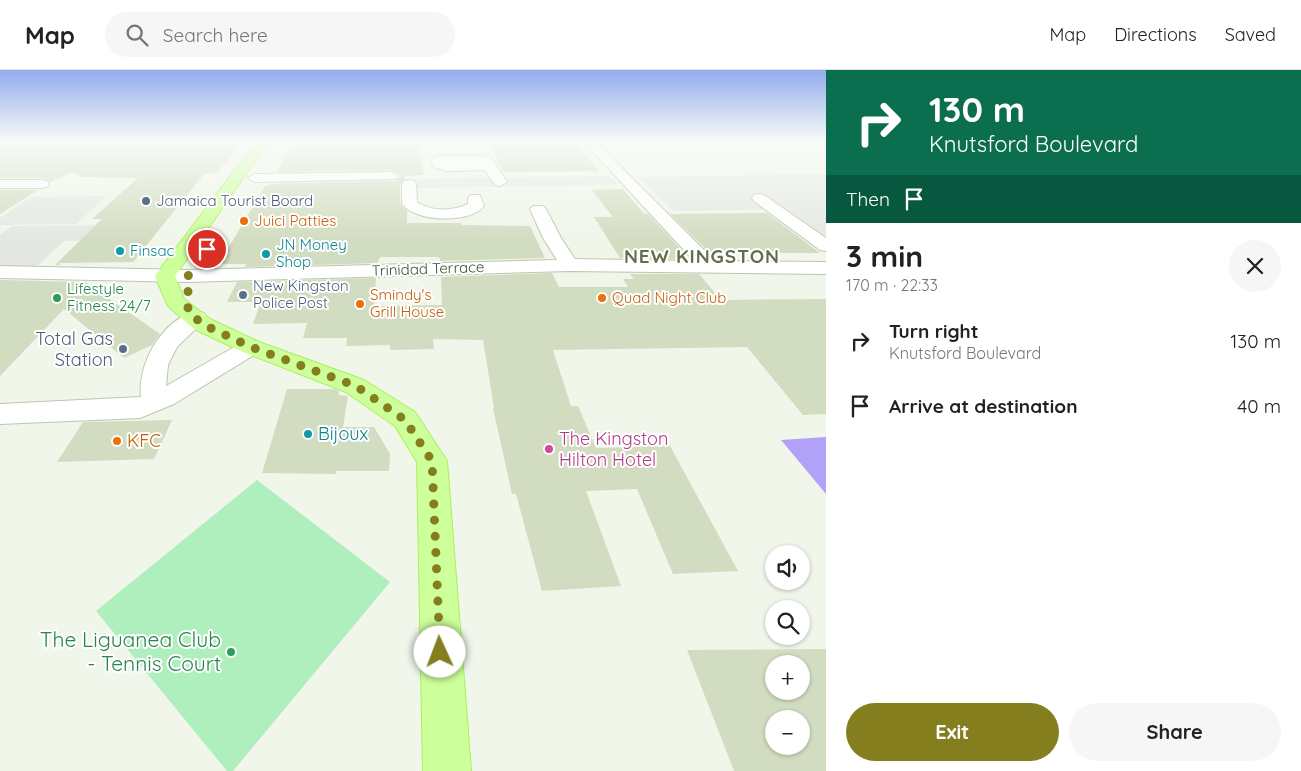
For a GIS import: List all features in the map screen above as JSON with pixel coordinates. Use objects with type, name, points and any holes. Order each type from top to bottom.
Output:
[{"type":"main road","points":[[238,175],[165,276],[176,302],[202,324],[251,347],[356,386],[405,420],[432,461],[447,771]]},
{"type":"main road","points":[[244,194],[257,175]]},
{"type":"main road","points":[[192,315],[194,268]]},
{"type":"street","points":[[495,175],[500,182]]},
{"type":"street","points":[[621,175],[708,265]]},
{"type":"street","points":[[255,178],[391,176]]},
{"type":"street","points":[[0,184],[42,184]]},
{"type":"street","points":[[426,197],[409,190],[410,204],[416,210],[433,213],[470,210],[476,206],[475,198]]},
{"type":"street","points":[[759,198],[826,246]]},
{"type":"street","points":[[538,209],[552,238],[569,265]]},
{"type":"street","name":"Trinidad Terrace","points":[[0,272],[165,276],[194,268],[569,265],[708,265],[826,268]]},
{"type":"street","points":[[155,403],[151,389],[164,347],[192,315]]},
{"type":"street","points":[[0,414],[140,408],[155,403],[251,347]]},
{"type":"green space","name":"The Liguanea Club - Tennis Court","points":[[257,480],[390,582],[233,771],[227,771],[96,611]]},
{"type":"shaded area","points":[[824,175],[826,176],[826,236],[787,209],[674,211],[638,177]]},
{"type":"shaded area","points":[[609,176],[618,185],[412,188],[411,179]]},
{"type":"shaded area","points":[[107,196],[76,224],[0,225],[0,218],[31,197]]},
{"type":"shaded area","points":[[117,225],[102,240],[64,241],[37,266],[0,266],[0,235],[12,226]]},
{"type":"shaded area","points":[[826,437],[826,494],[781,440]]},
{"type":"building","points":[[0,175],[66,175],[50,182],[42,178],[0,178]]},
{"type":"building","points":[[77,175],[203,175],[133,262],[58,263],[61,265],[55,265],[102,219],[92,219],[138,178],[82,177]]},
{"type":"building","points":[[399,175],[424,175],[405,176],[405,179],[400,184],[400,204],[407,211],[407,223],[530,226],[545,258],[440,261],[440,258],[435,257],[382,257],[379,258],[378,263],[245,267],[246,264],[219,264],[265,186],[270,184],[396,181],[400,177]]},
{"type":"building","points":[[623,189],[644,214],[648,214],[684,253],[681,253],[686,259],[620,258],[594,217],[613,217],[592,190]]},
{"type":"building","points":[[0,190],[38,190],[0,214]]},
{"type":"building","points":[[767,213],[820,253],[710,253],[670,214]]},
{"type":"building","points":[[552,273],[559,287],[628,287],[623,279],[634,279],[630,274],[699,274],[721,300],[826,299],[826,414],[803,415],[747,347],[553,350],[571,406],[578,406],[596,448],[670,446],[738,571],[673,574],[637,489],[586,491],[621,586],[542,591],[516,494],[512,494],[493,408],[483,340],[433,339],[434,349],[390,350],[390,345],[346,346],[347,338],[303,338],[307,323],[253,324],[261,302],[227,302],[237,282],[376,278],[374,306],[442,305],[441,277]]},
{"type":"building","points":[[0,280],[85,282],[160,334],[152,345],[124,358],[64,309],[0,376]]},
{"type":"building","name":"Bijoux","points":[[287,389],[334,389],[339,391],[339,395],[348,396],[343,427],[374,427],[390,454],[389,471],[336,471],[336,474],[262,473]]},
{"type":"building","name":"KFC","points":[[172,420],[154,459],[57,462],[83,422]]},
{"type":"building","points":[[826,649],[826,771],[734,771],[687,650]]},
{"type":"place","name":"Jamaica Tourist Board","points":[[146,201]]},
{"type":"place","name":"Juici Patties","points":[[244,221]]},
{"type":"place","name":"Finsac","points":[[120,251]]},
{"type":"place","name":"JN Money Shop","points":[[266,254]]},
{"type":"place","name":"New Kingston Police Post","points":[[243,295]]},
{"type":"place","name":"Lifestyle Fitness 24/7","points":[[57,298]]},
{"type":"place","name":"Quad Night Club","points":[[602,298]]},
{"type":"place","name":"Smindy's Grill House","points":[[360,304]]},
{"type":"place","name":"Total Gas Station","points":[[123,349]]},
{"type":"place","name":"Bijoux","points":[[308,434]]},
{"type":"place","name":"KFC","points":[[117,441]]},
{"type":"place","name":"The Kingston Hilton Hotel","points":[[549,449]]},
{"type":"place","name":"The Liguanea Club - Tennis Court","points":[[231,652]]},
{"type":"district","name":"NEW KINGSTON","points":[[702,256]]},
{"type":"route","points":[[207,249],[188,276],[188,311],[202,324],[251,347],[356,386],[405,420],[432,461],[440,652]]}]
